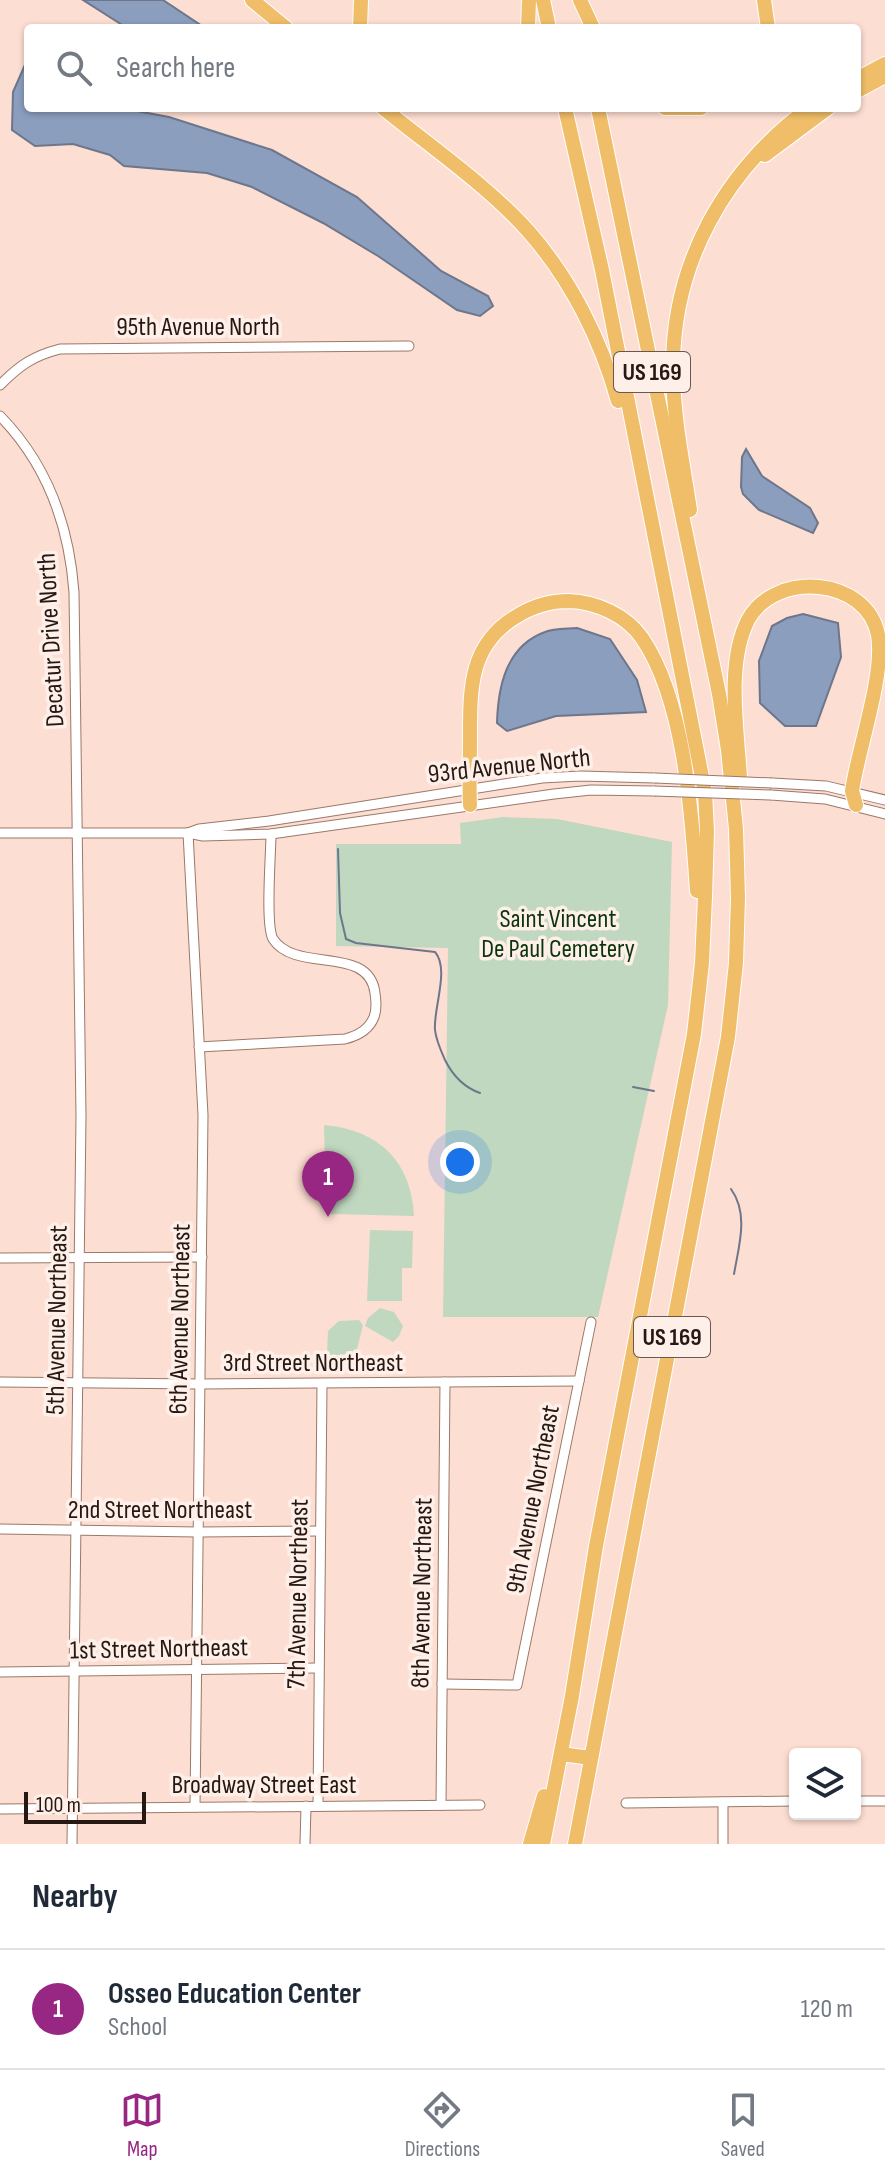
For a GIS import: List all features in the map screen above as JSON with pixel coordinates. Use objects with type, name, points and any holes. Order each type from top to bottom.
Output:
[{"type":"highway","points":[[252,0],[281,24]]},
{"type":"highway","points":[[360,24],[361,0]]},
{"type":"highway","points":[[528,24],[529,0]]},
{"type":"highway","points":[[543,0],[548,24]]},
{"type":"highway","points":[[579,0],[582,24]]},
{"type":"highway","points":[[579,0],[591,24]]},
{"type":"highway","points":[[764,0],[767,24]]},
{"type":"highway","points":[[861,77],[885,64]]},
{"type":"highway","points":[[861,89],[885,76]]},
{"type":"highway","points":[[388,112],[515,218],[543,249],[568,285],[595,337],[612,381],[655,543]]},
{"type":"highway","name":"US 169","points":[[543,1844],[572,1696],[596,1546],[689,1064],[702,963],[707,831],[705,792],[602,270],[566,112]]},
{"type":"highway","name":"US 169","points":[[575,1844],[728,1037],[736,963],[738,898],[736,829],[719,694],[599,112]]},
{"type":"highway","points":[[699,597],[676,409],[673,346],[681,297],[694,254],[716,206],[741,171],[775,135],[804,112]]},
{"type":"highway","points":[[741,171],[822,112]]},
{"type":"highway","points":[[736,829],[740,779],[736,677],[739,642],[749,618],[777,592],[819,586],[845,594],[873,619],[880,651],[854,798]]},
{"type":"highway","points":[[470,805],[473,675],[492,637],[532,607],[558,601],[595,604],[626,622],[641,637],[670,698],[693,818],[702,963]]},
{"type":"highway","points":[[530,1844],[572,1696]]},
{"type":"highway","points":[[561,1754],[591,1758]]},
{"type":"street","name":"95th Avenue North","points":[[0,385],[36,356],[60,349],[409,346]]},
{"type":"street","name":"Decatur Drive North","points":[[0,416],[44,474],[58,505],[72,560],[78,832]]},
{"type":"street","name":"93rd Avenue North","points":[[188,833],[555,778],[655,778],[826,786],[885,814]]},
{"type":"street","name":"93rd Avenue North","points":[[0,833],[271,834],[591,790],[885,800]]},
{"type":"street","name":"5th Avenue Northeast","points":[[72,1844],[79,1258],[78,832]]},
{"type":"street","name":"6th Avenue Northeast","points":[[188,833],[203,1115],[195,1807]]},
{"type":"street","points":[[199,1047],[345,1039],[362,1032],[374,1017],[375,988],[366,972],[349,964],[290,953],[274,941],[270,923],[271,834]]},
{"type":"street","points":[[0,1258],[202,1257]]},
{"type":"street","name":"9th Avenue Northeast","points":[[442,1684],[517,1685],[591,1322]]},
{"type":"street","name":"3rd Street Northeast","points":[[0,1382],[322,1384],[579,1381]]},
{"type":"street","name":"8th Avenue Northeast","points":[[441,1805],[445,1382]]},
{"type":"street","name":"7th Avenue Northeast","points":[[318,1806],[322,1384]]},
{"type":"street","name":"2nd Street Northeast","points":[[0,1529],[320,1531]]},
{"type":"street","name":"1st Street Northeast","points":[[0,1672],[318,1668]]},
{"type":"street","points":[[626,1803],[789,1801]]},
{"type":"street","points":[[861,1801],[885,1801]]},
{"type":"street","points":[[723,1802],[723,1844]]},
{"type":"street","name":"Broadway Street East","points":[[0,1809],[480,1805]]},
{"type":"street","points":[[305,1844],[306,1806]]},
{"type":"green space","name":"Saint Vincent De Paul Cemetery","points":[[503,817],[557,819],[672,842],[668,1005],[598,1317],[443,1317],[448,948],[336,946],[336,844],[461,844],[460,823]]},
{"type":"green space","points":[[324,1125],[361,1134],[376,1141],[388,1152],[399,1164],[406,1179],[414,1216],[331,1214],[326,1208]]},
{"type":"green space","points":[[370,1230],[413,1231],[412,1268],[402,1268],[402,1301],[367,1301]]},
{"type":"green space","points":[[380,1308],[394,1312],[403,1326],[393,1342],[365,1326],[368,1318]]},
{"type":"green space","points":[[359,1320],[363,1325],[355,1357],[327,1355],[328,1331],[339,1321]]},
{"type":"water","points":[[83,0],[163,0],[199,24],[121,24]]},
{"type":"water","points":[[24,67],[24,112],[142,112],[169,117],[272,150],[357,197],[441,271],[488,296],[493,306],[480,316],[457,310],[323,223],[252,187],[207,173],[124,166],[110,155],[73,144],[35,146],[12,130],[13,92]]},
{"type":"water","points":[[746,449],[762,476],[810,508],[818,523],[813,533],[759,510],[743,494],[742,457]]},
{"type":"water","points":[[803,614],[838,623],[841,657],[816,726],[785,726],[760,703],[759,661],[772,626]]},
{"type":"water","points":[[577,628],[610,639],[637,680],[646,712],[556,716],[507,731],[497,723],[499,696],[513,657],[532,638],[545,632]]},
{"type":"waterway","points":[[338,849],[340,913],[346,939],[356,943],[435,952],[441,968],[435,1021],[438,1042],[455,1076],[468,1088],[480,1093]]},
{"type":"waterway","points":[[633,1087],[654,1091]]},
{"type":"waterway","points":[[731,1189],[737,1199],[741,1219],[734,1274]]},
{"type":"place","name":"Osseo Education Center","points":[[328,1217]]}]
